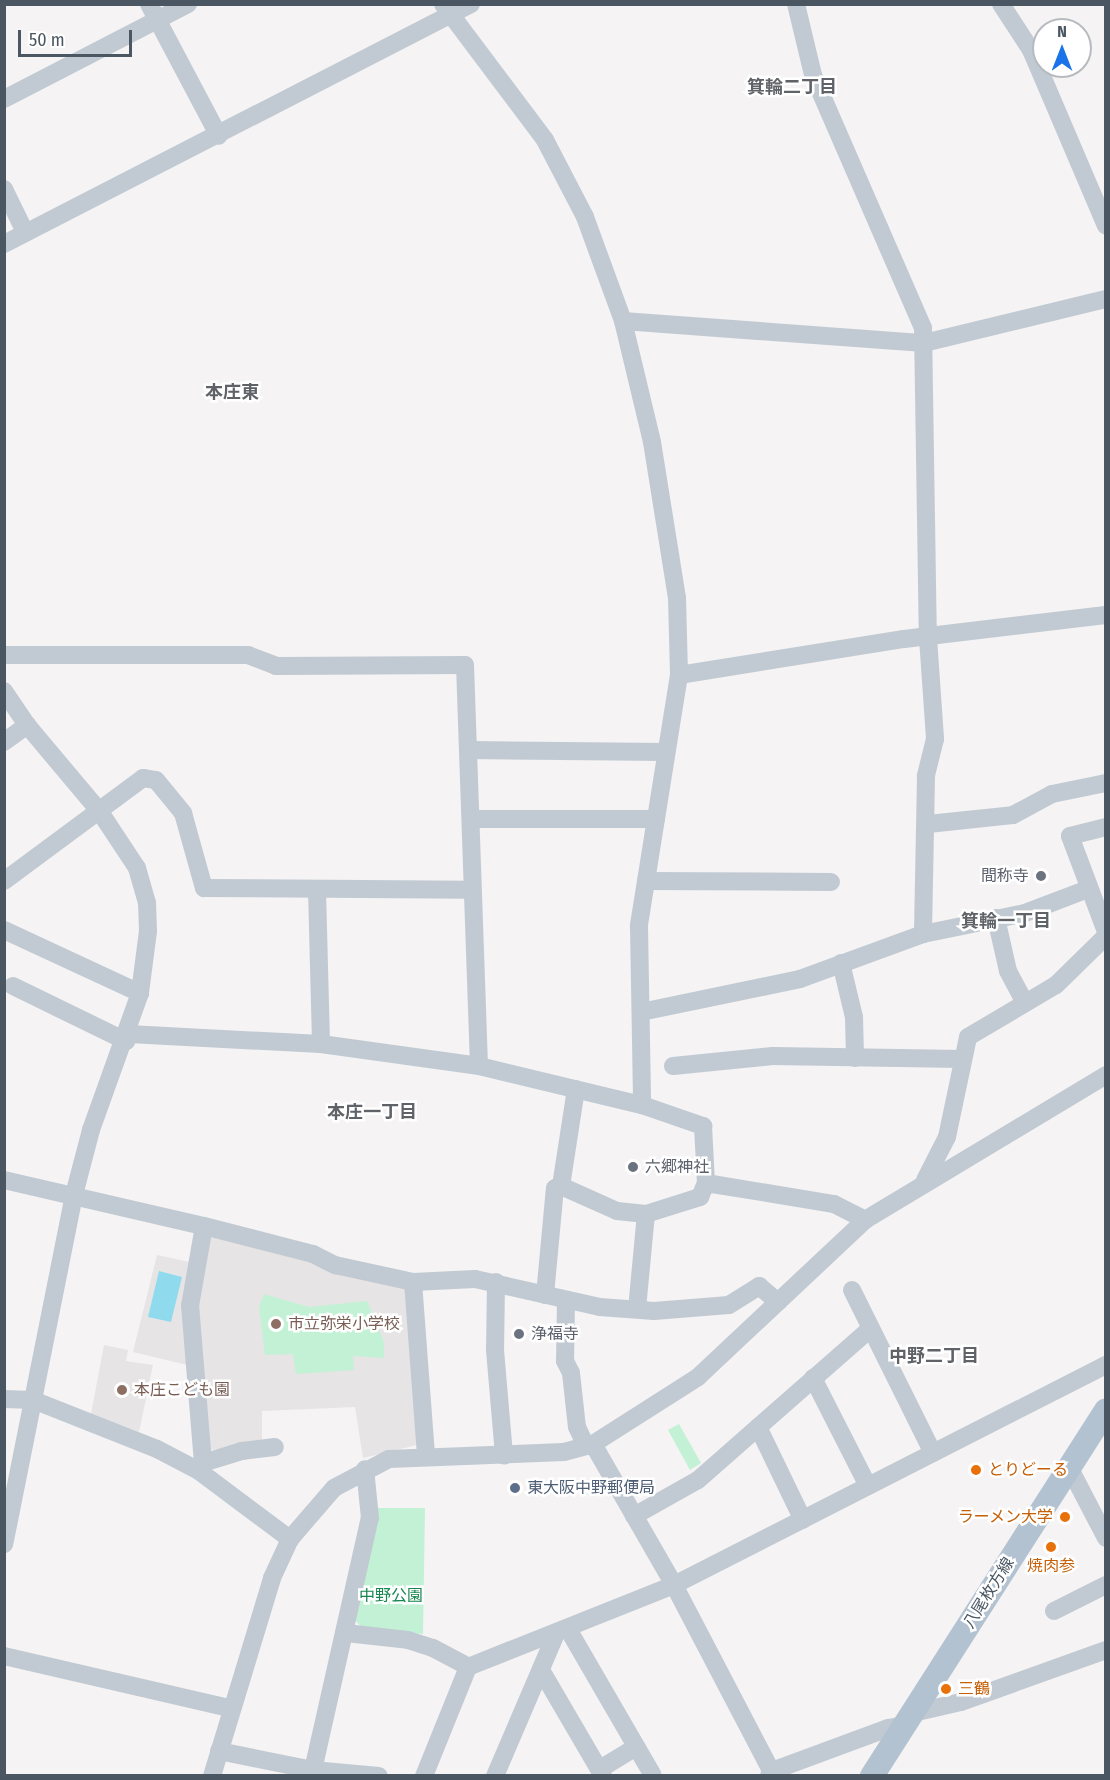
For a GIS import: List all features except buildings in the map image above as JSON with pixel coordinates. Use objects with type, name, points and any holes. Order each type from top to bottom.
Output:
[{"type":"main road","name":"八尾枚方線","points":[[872,1776],[1106,1410]]},
{"type":"street","points":[[4,99],[153,13],[188,4]]},
{"type":"street","points":[[4,243],[219,136],[447,10],[471,4]]},
{"type":"street","points":[[796,4],[813,75],[923,328],[928,638],[935,739],[926,776],[928,824],[923,934]]},
{"type":"street","points":[[1001,4],[1031,50],[1106,226]]},
{"type":"street","points":[[447,10],[545,140],[585,217],[623,321],[652,442],[676,598],[679,675],[639,926],[642,1105]]},
{"type":"street","points":[[153,13],[219,136]]},
{"type":"street","points":[[4,189],[25,232]]},
{"type":"street","points":[[623,321],[924,343],[1106,299]]},
{"type":"street","points":[[679,675],[928,638],[1106,615]]},
{"type":"street","points":[[4,655],[248,655],[276,666],[465,665],[471,819],[471,890],[479,1066]]},
{"type":"street","points":[[4,691],[27,725],[100,812],[137,868],[147,902],[147,954],[140,993],[127,1037],[91,1130],[74,1196],[4,1544]]},
{"type":"street","points":[[4,742],[27,725]]},
{"type":"street","points":[[469,750],[666,753]]},
{"type":"street","points":[[4,881],[143,778],[156,780],[183,813],[204,888],[471,890]]},
{"type":"street","points":[[928,824],[1012,815],[1052,794],[1106,783]]},
{"type":"street","points":[[471,819],[656,819]]},
{"type":"street","points":[[1106,827],[1070,836],[1106,932]]},
{"type":"street","points":[[646,881],[831,882]]},
{"type":"street","points":[[640,1012],[800,979],[923,934],[1025,913],[1088,889]]},
{"type":"street","points":[[316,890],[321,1044]]},
{"type":"street","points":[[996,918],[1008,971],[1026,1003]]},
{"type":"street","points":[[4,930],[140,993]]},
{"type":"street","points":[[925,1180],[947,1137],[968,1037],[1056,985],[1106,936]]},
{"type":"street","points":[[841,963],[854,1017],[855,1058]]},
{"type":"street","points":[[13,986],[127,1037],[321,1044],[479,1066],[642,1105],[703,1125],[706,1183],[700,1197],[646,1214],[617,1211],[561,1186],[555,1188],[545,1295]]},
{"type":"street","points":[[673,1066],[773,1056],[962,1059]]},
{"type":"street","points":[[212,1776],[230,1708],[272,1578],[290,1539],[334,1488],[366,1469],[389,1459],[426,1454],[504,1456],[564,1452],[590,1445],[680,1391],[865,1220],[925,1180],[1106,1075]]},
{"type":"street","points":[[561,1186],[576,1089]]},
{"type":"street","points":[[4,1180],[204,1226],[313,1254],[335,1265],[413,1282],[496,1282],[566,1300],[637,1310],[704,1310],[729,1305],[759,1286],[778,1302]]},
{"type":"street","points":[[706,1183],[834,1204],[865,1220]]},
{"type":"street","points":[[637,1310],[646,1214]]},
{"type":"street","points":[[201,1467],[190,1306],[204,1226]]},
{"type":"street","points":[[413,1282],[426,1454]]},
{"type":"street","points":[[496,1282],[495,1350],[504,1456]]},
{"type":"street","points":[[852,1290],[868,1330],[933,1453]]},
{"type":"street","points":[[566,1300],[565,1361],[571,1373],[577,1426],[634,1516],[674,1586],[772,1774],[909,1719],[1106,1650]]},
{"type":"street","points":[[634,1516],[698,1480],[868,1330]]},
{"type":"street","points":[[424,1776],[468,1666],[674,1586],[1106,1365]]},
{"type":"street","points":[[813,1378],[868,1486]]},
{"type":"street","points":[[4,1399],[33,1400],[201,1467],[290,1539]]},
{"type":"street","points":[[758,1427],[803,1520]]},
{"type":"street","points":[[201,1467],[242,1451],[275,1447]]},
{"type":"street","points":[[1069,1467],[1106,1538]]},
{"type":"street","points":[[309,1771],[346,1633],[370,1518],[366,1469]]},
{"type":"street","points":[[1054,1611],[1106,1585]]},
{"type":"street","points":[[495,1776],[541,1670],[562,1631]]},
{"type":"street","points":[[562,1631],[652,1774]]},
{"type":"street","points":[[346,1633],[408,1640],[433,1647],[468,1666]]},
{"type":"street","points":[[4,1656],[230,1708]]},
{"type":"street","points":[[541,1670],[602,1772],[636,1747]]},
{"type":"street","points":[[219,1751],[309,1771],[379,1776]]},
{"type":"shaded area","name":"市立弥栄小学校","points":[[214,1234],[401,1285],[410,1296],[421,1444],[363,1458],[355,1407],[262,1411],[262,1446],[209,1450],[200,1368],[133,1352],[157,1255],[199,1264],[206,1239]]},
{"type":"shaded area","name":"本庄こども園","points":[[104,1345],[128,1350],[126,1361],[153,1365],[139,1432],[91,1414]]},
{"type":"green space","points":[[264,1294],[309,1307],[367,1301],[384,1342],[384,1358],[353,1356],[354,1370],[296,1374],[293,1354],[265,1355],[259,1307]]},
{"type":"green space","points":[[679,1424],[701,1463],[690,1470],[668,1430]]},
{"type":"green space","name":"中野公園","points":[[376,1508],[425,1508],[423,1634],[364,1630],[354,1619]]},
{"type":"water","points":[[159,1271],[182,1277],[171,1322],[148,1317]]},
{"type":"place","name":"間称寺","points":[[1041,876]]},
{"type":"place","name":"六郷神社","points":[[633,1167]]},
{"type":"place","name":"市立弥栄小学校","points":[[276,1324]]},
{"type":"place","name":"浄福寺","points":[[519,1334]]},
{"type":"place","name":"本庄こども園","points":[[122,1390]]},
{"type":"place","name":"とりどーる","points":[[976,1470]]},
{"type":"place","name":"東大阪中野郵便局","points":[[515,1488]]},
{"type":"place","name":"ラーメン大学","points":[[1065,1517]]},
{"type":"place","name":"焼肉参","points":[[1051,1547]]},
{"type":"place","name":"三鶴","points":[[946,1689]]},
{"type":"district","name":"箕輪二丁目","points":[[792,87]]},
{"type":"district","name":"本庄東","points":[[232,392]]},
{"type":"district","name":"箕輪一丁目","points":[[1006,921]]},
{"type":"district","name":"本庄一丁目","points":[[372,1112]]},
{"type":"district","name":"中野二丁目","points":[[934,1356]]}]
